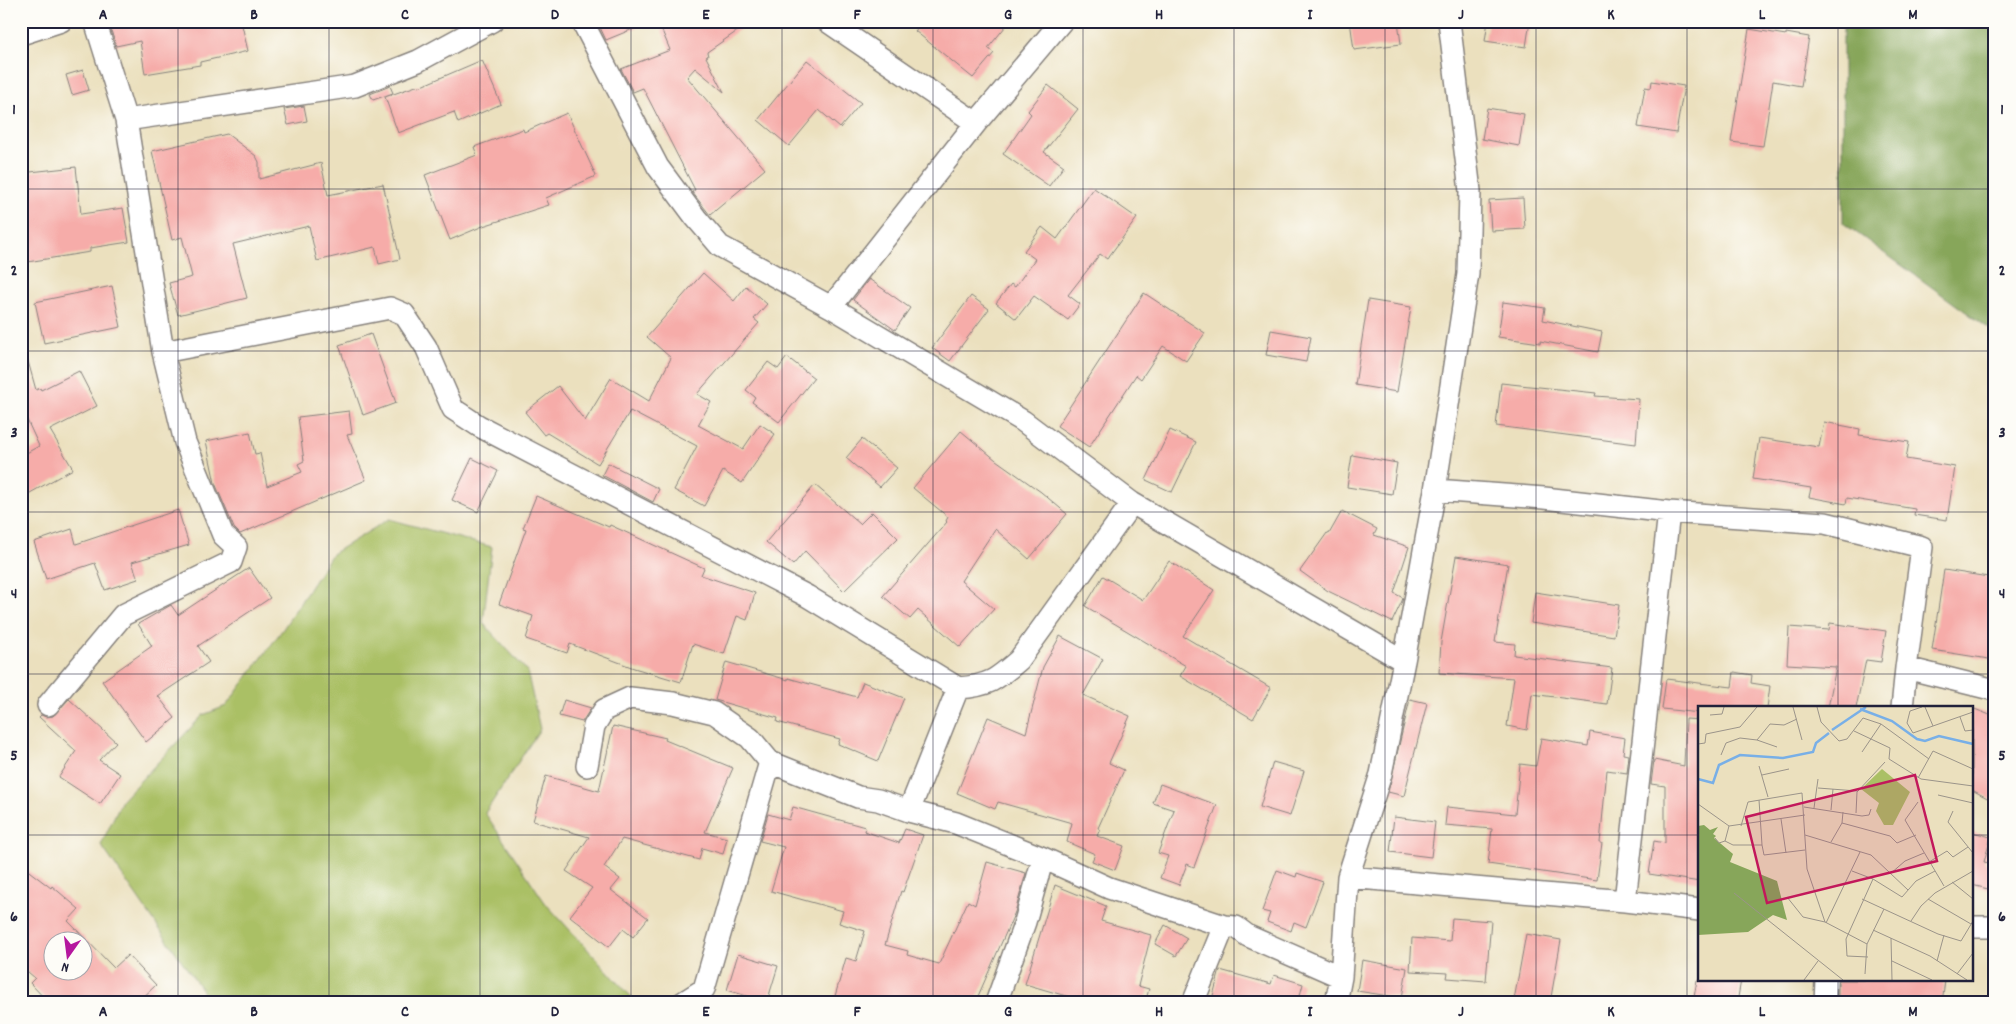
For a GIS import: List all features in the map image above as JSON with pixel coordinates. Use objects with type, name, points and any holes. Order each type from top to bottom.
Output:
[{"type":"street","points":[[21,34],[61,21]]},
{"type":"street","points":[[48,705],[123,614],[231,562],[236,547],[223,536],[185,442],[163,352],[126,120],[95,21]]},
{"type":"street","points":[[126,120],[355,86],[418,61],[492,21]]},
{"type":"street","points":[[582,21],[658,167],[696,218],[720,246],[831,307],[1024,421],[1132,503],[1404,661]]},
{"type":"street","points":[[827,21],[976,123]]},
{"type":"street","points":[[831,307],[976,123],[1062,21]]},
{"type":"street","points":[[1336,1003],[1341,977],[1348,877],[1381,774],[1404,661],[1435,490],[1468,274],[1470,191],[1449,21]]},
{"type":"street","points":[[163,352],[390,308],[398,310],[404,314],[426,347],[453,410],[479,426],[807,596],[958,688],[977,686],[995,680],[1019,660],[1132,503]]},
{"type":"street","points":[[1435,490],[1544,498],[1670,512],[1825,523],[1922,547],[1902,706]]},
{"type":"street","points":[[1626,901],[1670,512]]},
{"type":"street","points":[[1906,668],[1995,690]]},
{"type":"street","points":[[909,811],[958,688]]},
{"type":"street","points":[[587,766],[594,726],[604,710],[630,698],[673,703],[714,713],[750,738],[770,762],[858,797],[878,800],[956,824],[1043,858],[1109,888],[1224,926],[1236,928],[1248,936],[1341,977]]},
{"type":"street","points":[[686,1002],[704,989],[770,762]]},
{"type":"street","points":[[996,1003],[1025,922],[1043,858]]},
{"type":"street","points":[[1348,877],[1626,901],[1698,910]]},
{"type":"street","points":[[1193,1003],[1224,926]]},
{"type":"street","points":[[1974,927],[1995,927]]},
{"type":"street","points":[[1825,1003],[1826,982]]},
{"type":"green space","points":[[1843,21],[1995,21],[1995,333],[1843,223]]},
{"type":"green space","points":[[389,519],[492,547],[483,623],[527,671],[540,729],[485,813],[546,904],[637,1003],[211,1003],[101,845],[122,800],[203,715],[226,706],[283,629],[332,554]]},
{"type":"building","points":[[108,21],[241,21],[248,51],[200,62],[200,65],[145,74],[140,41],[116,46]]},
{"type":"building","points":[[597,21],[650,21],[650,22],[606,40]]},
{"type":"building","points":[[658,21],[752,21],[707,52],[708,56],[706,57],[724,92],[695,68],[687,77],[765,169],[710,215],[692,192],[695,190],[643,88],[633,92],[621,69],[670,50]]},
{"type":"building","points":[[923,21],[1010,21],[988,48],[994,53],[973,78],[915,31]]},
{"type":"building","points":[[1350,21],[1398,21],[1401,44],[1354,50]]},
{"type":"building","points":[[1488,21],[1530,21],[1526,47],[1485,41]]},
{"type":"building","points":[[1749,29],[1809,37],[1801,86],[1773,81],[1763,146],[1731,142]]},
{"type":"building","points":[[482,60],[501,104],[458,123],[454,112],[398,133],[385,97],[419,85],[419,87]]},
{"type":"building","points":[[807,60],[861,103],[840,128],[819,110],[789,146],[758,120]]},
{"type":"building","points":[[83,70],[89,90],[72,95],[66,75]]},
{"type":"building","points":[[1652,81],[1684,86],[1676,133],[1638,127],[1645,87],[1651,88]]},
{"type":"building","points":[[1048,85],[1078,109],[1044,152],[1064,166],[1049,186],[1003,154],[1031,114],[1028,111]]},
{"type":"building","points":[[390,86],[393,93],[373,100],[370,94]]},
{"type":"building","points":[[304,106],[307,121],[288,125],[284,109]]},
{"type":"building","points":[[1487,108],[1524,114],[1519,146],[1482,139]]},
{"type":"building","points":[[567,113],[596,176],[546,198],[549,205],[483,226],[450,240],[425,175],[477,155],[474,147],[523,129],[524,132]]},
{"type":"building","points":[[227,134],[256,156],[259,162],[259,179],[321,163],[328,195],[383,184],[400,259],[379,264],[375,247],[317,261],[309,226],[233,244],[247,298],[178,315],[169,283],[192,277],[182,237],[172,240],[152,151]]},
{"type":"building","points":[[76,167],[81,214],[123,208],[129,242],[90,248],[90,252],[21,263],[21,173]]},
{"type":"building","points":[[1094,188],[1137,218],[1107,259],[1100,254],[1068,295],[1080,304],[1068,320],[1034,296],[1016,319],[996,303],[1011,284],[1015,287],[1035,259],[1024,251],[1042,227],[1057,239]]},
{"type":"building","points":[[1523,198],[1525,229],[1491,231],[1489,200]]},
{"type":"building","points":[[703,273],[734,301],[746,286],[767,304],[754,319],[759,323],[697,394],[711,402],[698,425],[743,449],[760,424],[775,434],[742,483],[723,471],[704,506],[674,490],[697,446],[630,411],[598,464],[547,433],[544,435],[525,412],[558,386],[585,421],[611,378],[649,401],[671,358],[647,337]]},
{"type":"building","points":[[869,279],[910,308],[895,330],[853,300]]},
{"type":"building","points":[[112,286],[121,327],[44,343],[35,302]]},
{"type":"building","points":[[1144,293],[1205,333],[1186,361],[1163,346],[1141,379],[1136,375],[1089,447],[1057,426]]},
{"type":"building","points":[[971,296],[989,309],[950,361],[932,348]]},
{"type":"building","points":[[1368,300],[1411,307],[1397,392],[1355,385]]},
{"type":"building","points":[[1503,302],[1545,308],[1543,320],[1602,332],[1598,352],[1540,341],[1540,343],[1498,337]]},
{"type":"building","points":[[1271,330],[1311,337],[1306,362],[1266,355]]},
{"type":"building","points":[[371,334],[396,403],[363,415],[339,345]]},
{"type":"building","points":[[26,354],[36,390],[40,388],[41,390],[79,371],[97,406],[50,430],[73,469],[21,498],[21,456],[39,446],[21,407],[21,355]]},
{"type":"building","points":[[787,357],[814,378],[779,422],[752,402],[755,397],[746,390],[768,362],[778,369]]},
{"type":"building","points":[[1501,383],[1596,393],[1595,396],[1639,399],[1636,444],[1496,426]]},
{"type":"building","points":[[349,411],[352,434],[347,435],[366,480],[240,534],[234,528],[215,483],[206,441],[250,432],[255,454],[260,453],[267,486],[302,472],[298,464],[304,461],[298,417]]},
{"type":"building","points":[[1824,422],[1860,429],[1859,435],[1909,442],[1906,459],[1955,467],[1947,520],[1914,515],[1915,509],[1847,498],[1846,504],[1809,497],[1811,488],[1753,479],[1759,438],[1819,447]]},
{"type":"building","points":[[1170,430],[1196,442],[1172,492],[1146,480]]},
{"type":"building","points":[[961,431],[1067,514],[1029,559],[995,529],[961,581],[994,609],[960,647],[918,610],[910,619],[883,596],[947,522],[948,517],[913,488]]},
{"type":"building","points":[[862,439],[897,468],[880,487],[846,458]]},
{"type":"building","points":[[1352,455],[1397,463],[1392,494],[1347,487]]},
{"type":"building","points":[[472,458],[498,471],[478,512],[452,500]]},
{"type":"building","points":[[608,463],[659,489],[653,502],[602,475]]},
{"type":"building","points":[[815,485],[860,524],[872,512],[898,538],[844,591],[805,551],[793,565],[766,542]]},
{"type":"building","points":[[536,496],[609,527],[610,525],[704,568],[701,575],[755,593],[747,620],[737,616],[724,654],[693,644],[681,682],[634,668],[570,644],[567,653],[526,639],[533,616],[499,604],[526,529],[523,528]]},
{"type":"building","points":[[178,510],[189,545],[132,562],[138,579],[105,590],[95,563],[46,579],[34,542],[72,529],[76,544]]},
{"type":"building","points":[[1342,511],[1377,529],[1374,535],[1409,547],[1394,593],[1403,598],[1392,622],[1328,591],[1300,571],[1327,533],[1329,534]]},
{"type":"building","points":[[1456,556],[1508,564],[1495,642],[1515,644],[1514,655],[1612,668],[1607,704],[1532,694],[1527,730],[1507,726],[1514,678],[1439,673],[1441,642]]},
{"type":"building","points":[[1169,561],[1214,590],[1183,636],[1271,688],[1253,719],[1180,676],[1186,666],[1085,606],[1103,576],[1143,600]]},
{"type":"building","points":[[249,568],[270,598],[198,646],[209,662],[158,696],[175,718],[146,742],[102,681],[152,646],[138,624],[171,605],[178,615]]},
{"type":"building","points":[[1944,570],[1995,578],[1995,660],[1932,650]]},
{"type":"building","points":[[1535,592],[1619,605],[1614,636],[1531,623]]},
{"type":"building","points":[[1830,623],[1886,631],[1881,662],[1866,660],[1856,706],[1828,706],[1836,667],[1787,664],[1789,627],[1829,630]]},
{"type":"building","points":[[1060,636],[1103,659],[1083,695],[1130,716],[1109,763],[1124,770],[1098,828],[1100,829],[1097,836],[1124,846],[1115,870],[1092,861],[1095,854],[1067,842],[1072,823],[998,802],[995,809],[957,793],[988,717],[1026,733],[1043,667]]},
{"type":"building","points":[[726,662],[857,697],[863,682],[904,698],[878,761],[838,744],[840,739],[777,722],[778,718],[715,700]]},
{"type":"building","points":[[1734,672],[1752,675],[1751,683],[1770,686],[1767,706],[1698,706],[1698,713],[1662,709],[1666,679],[1732,687]]},
{"type":"building","points":[[69,699],[116,742],[99,760],[120,774],[100,804],[59,777],[76,751],[39,717],[41,715],[46,717],[53,716]]},
{"type":"building","points":[[1410,699],[1427,703],[1404,796],[1388,792]]},
{"type":"building","points":[[564,700],[591,708],[582,722],[559,716]]},
{"type":"building","points":[[1974,709],[1995,717],[1995,802],[1974,791]]},
{"type":"building","points":[[1686,719],[1698,720],[1698,882],[1649,874],[1654,841],[1665,843],[1665,786],[1651,784],[1654,760],[1684,766]]},
{"type":"building","points":[[613,726],[666,738],[665,740],[733,768],[705,832],[727,838],[723,854],[702,848],[699,860],[622,839],[604,867],[620,879],[611,890],[648,918],[633,937],[623,929],[609,947],[570,916],[592,888],[566,871],[589,837],[533,821],[546,776],[599,791]]},
{"type":"building","points":[[1590,732],[1625,738],[1623,754],[1629,755],[1627,773],[1607,770],[1600,843],[1602,843],[1597,880],[1488,864],[1492,829],[1445,825],[1447,807],[1515,814],[1520,764],[1536,766],[1541,738],[1588,746]]},
{"type":"building","points":[[1273,762],[1304,771],[1290,816],[1260,807]]},
{"type":"building","points":[[1160,784],[1217,805],[1194,867],[1187,864],[1179,885],[1160,878],[1168,856],[1158,853],[1174,810],[1153,803]]},
{"type":"building","points":[[793,807],[865,827],[864,831],[899,843],[905,829],[923,835],[903,892],[901,891],[885,945],[908,951],[907,955],[939,964],[968,901],[975,905],[987,862],[1026,873],[1015,912],[975,1003],[900,1003],[885,998],[884,1003],[833,1003],[846,958],[856,961],[865,931],[839,923],[843,911],[771,891],[784,847],[760,841],[768,814],[789,820]]},
{"type":"building","points":[[1394,817],[1435,822],[1431,857],[1390,852]]},
{"type":"building","points":[[1974,833],[1991,837],[1984,862],[1994,864],[1988,889],[1974,886]]},
{"type":"building","points":[[21,865],[51,888],[52,886],[79,909],[68,921],[79,932],[42,932],[42,982],[92,982],[92,946],[114,968],[128,955],[156,985],[137,1003],[49,1003],[30,983],[35,978],[21,966]]},
{"type":"building","points":[[1277,870],[1296,877],[1297,873],[1323,882],[1306,927],[1294,922],[1291,931],[1267,922],[1270,913],[1262,911]]},
{"type":"building","points":[[1055,885],[1106,906],[1101,921],[1151,935],[1138,986],[1149,989],[1145,1003],[1090,1003],[1025,984]]},
{"type":"building","points":[[1452,918],[1491,921],[1486,981],[1447,978],[1448,973],[1410,971],[1412,938],[1450,941]]},
{"type":"building","points":[[1165,925],[1187,938],[1176,956],[1155,944]]},
{"type":"building","points":[[1526,934],[1561,940],[1550,1003],[1531,1003],[1514,1000]]},
{"type":"building","points":[[738,954],[778,966],[767,1002],[727,990]]},
{"type":"building","points":[[1362,960],[1407,968],[1402,998],[1357,991]]},
{"type":"building","points":[[1220,970],[1271,984],[1274,975],[1303,984],[1298,1003],[1211,1003]]},
{"type":"building","points":[[1697,980],[1698,982],[1741,982],[1737,1003],[1693,1003]]},
{"type":"building","points":[[1838,982],[1945,982],[1942,1003],[1838,1003]]}]
